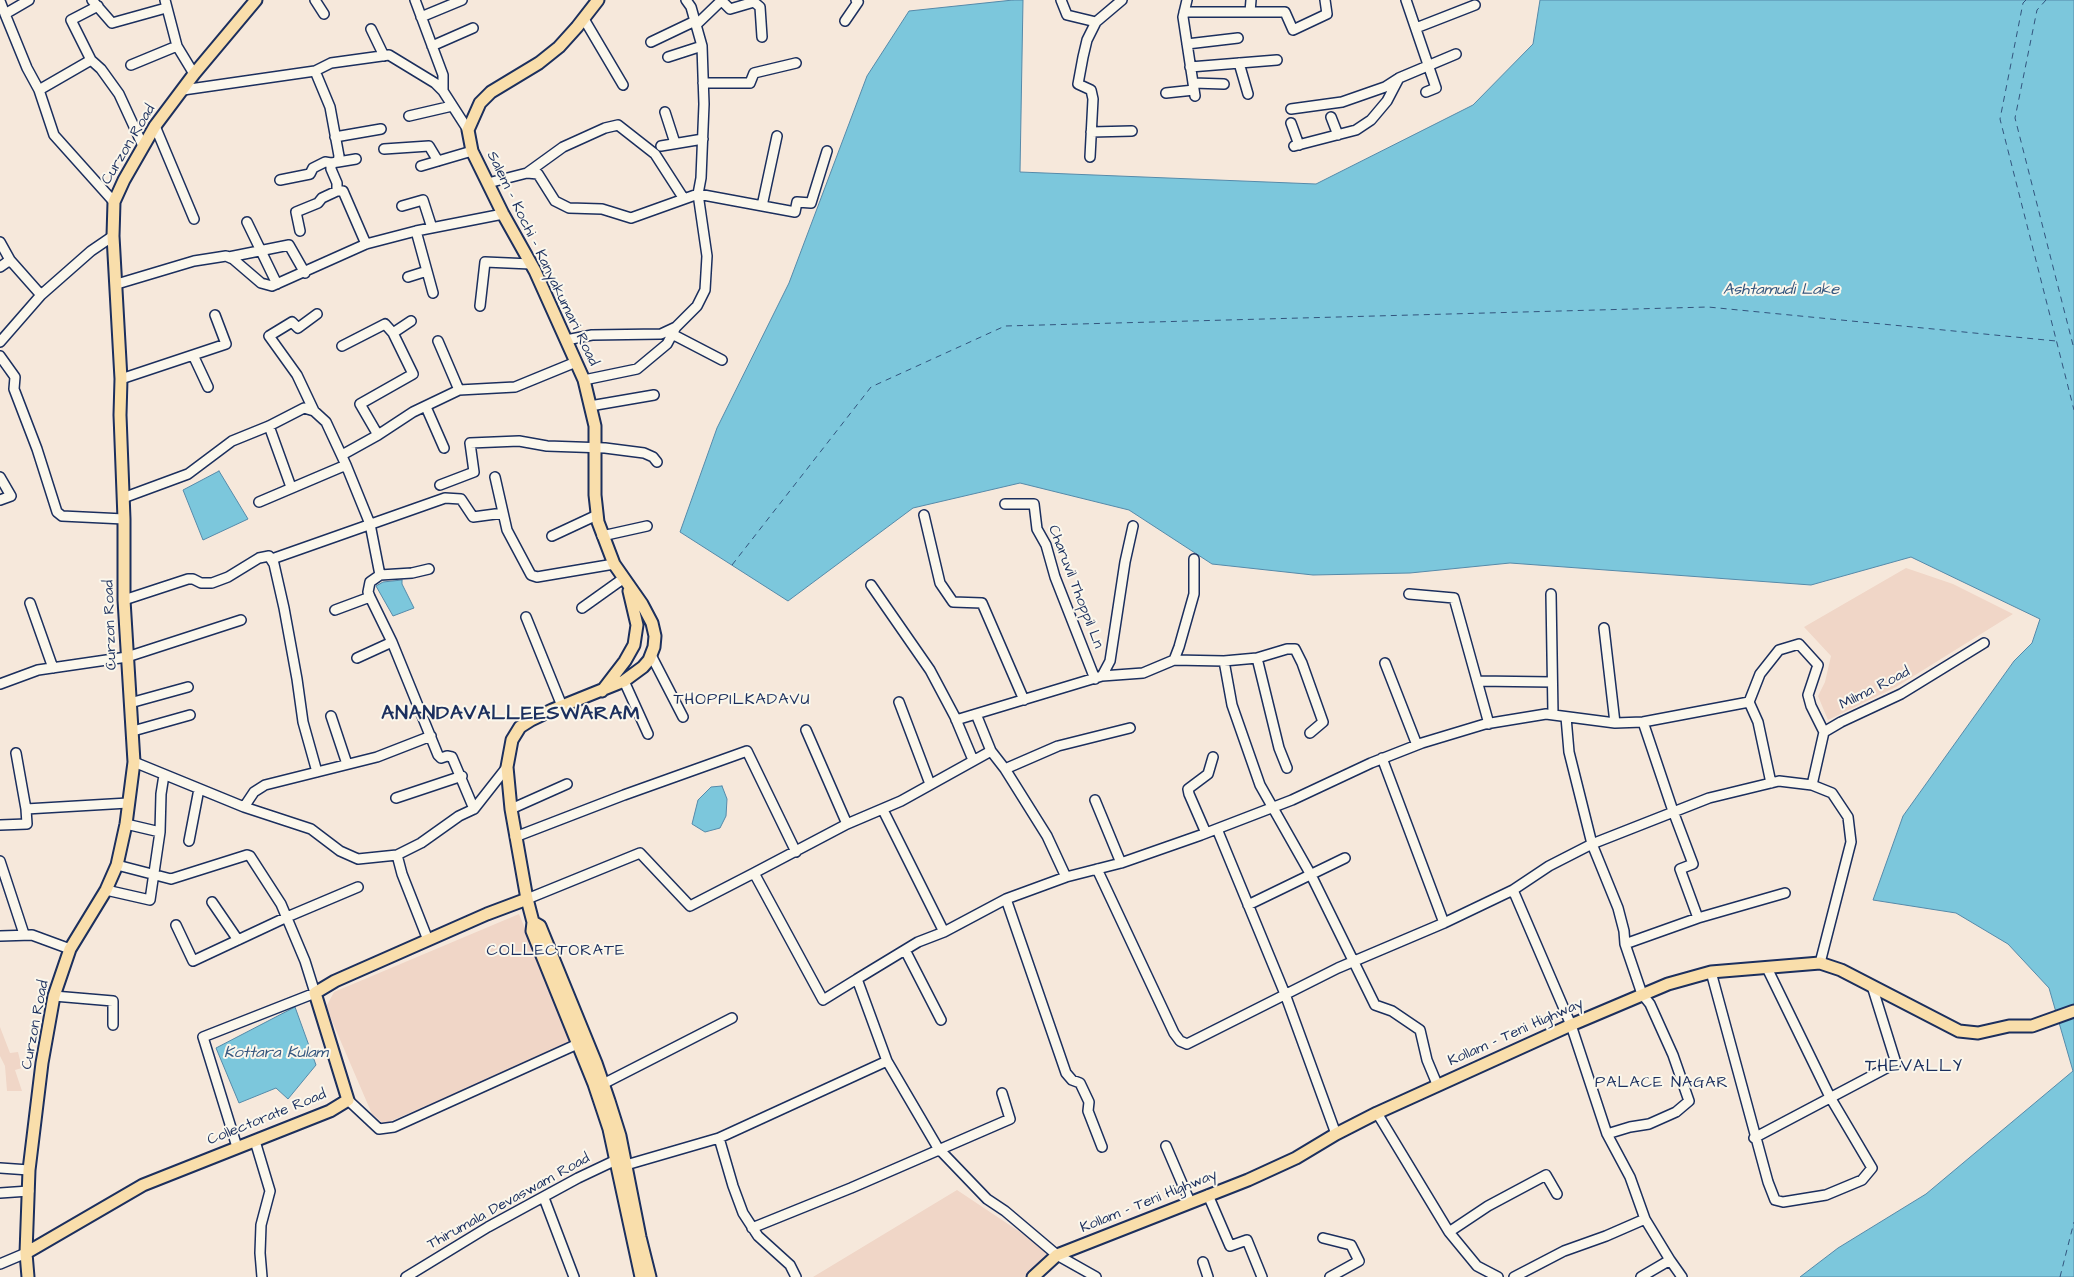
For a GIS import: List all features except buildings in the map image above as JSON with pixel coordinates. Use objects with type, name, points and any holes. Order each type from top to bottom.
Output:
[{"type":"main road","name":"Curzon Road","points":[[28,1277],[26,1252],[29,1170],[42,1063],[54,996],[70,949],[106,890],[117,865],[126,824],[134,762],[124,600],[124,519],[120,416],[121,379],[113,236],[114,202],[155,126],[194,74],[256,0]]},
{"type":"main road","points":[[468,130],[480,103],[491,92],[539,63],[559,47],[598,0]]},
{"type":"main road","name":"Salem - Kochi - Kanyakumari Road","points":[[468,130],[472,151],[503,214],[531,264],[584,380],[595,426],[597,515],[602,536],[614,564],[642,604],[652,623],[655,636],[652,655]]},
{"type":"main road","points":[[601,692],[625,661],[634,645],[636,620],[625,580]]},
{"type":"main road","points":[[650,1277],[621,1162],[582,1042],[540,926],[533,922],[511,809],[507,767],[512,740],[520,727],[562,706],[601,692],[624,681],[643,667],[652,655]]},
{"type":"main road","points":[[315,993],[335,981],[527,899]]},
{"type":"main road","name":"Kollam - Teni Highway","points":[[1033,1277],[1056,1255],[1296,1158],[1336,1134],[1437,1084],[1642,994],[1711,972],[1820,963],[1841,970],[1959,1031],[1978,1033],[2009,1026],[2032,1026],[2074,1011]]},
{"type":"main road","name":"Collectorate Road","points":[[26,1252],[143,1185],[330,1111],[348,1100],[315,993]]},
{"type":"main road","points":[[582,1042],[603,1084],[620,1136],[621,1162],[631,1236],[641,1277]]},
{"type":"street","points":[[5,14],[29,0]]},
{"type":"street","points":[[315,0],[324,14]]},
{"type":"street","points":[[415,0],[443,75],[443,91]]},
{"type":"street","points":[[421,17],[462,0]]},
{"type":"street","points":[[584,380],[637,369],[667,344],[674,331],[697,306],[705,290],[707,256],[698,194],[701,178],[703,139],[702,46],[691,7],[686,0]]},
{"type":"street","points":[[651,42],[696,23],[722,0],[730,8],[754,2],[760,7],[762,37]]},
{"type":"street","points":[[844,20],[858,2],[856,0]]},
{"type":"street","points":[[1061,0],[1067,14],[1096,22]]},
{"type":"street","points":[[1090,157],[1093,99],[1091,90],[1078,84],[1086,40],[1096,22],[1122,0]]},
{"type":"street","points":[[1188,0],[1183,17],[1194,90]]},
{"type":"street","points":[[1250,12],[1251,0]]},
{"type":"street","points":[[1184,12],[1284,12],[1293,30],[1327,14],[1325,0]]},
{"type":"street","points":[[1406,0],[1436,88],[1426,92]]},
{"type":"street","points":[[0,1],[27,68],[39,90],[54,135],[114,202]]},
{"type":"street","points":[[143,146],[119,94],[92,60],[71,20],[95,3],[112,23],[165,4],[177,46],[194,74]]},
{"type":"street","points":[[1416,28],[1475,5]]},
{"type":"street","points":[[584,19],[623,84]]},
{"type":"street","points":[[432,46],[473,28]]},
{"type":"street","points":[[371,29],[384,56]]},
{"type":"street","points":[[1187,44],[1238,38]]},
{"type":"street","points":[[131,65],[177,46]]},
{"type":"street","points":[[668,57],[702,46]]},
{"type":"street","points":[[1291,109],[1342,102],[1384,87],[1399,78],[1456,54]]},
{"type":"street","points":[[183,90],[315,71],[331,63],[390,55],[435,83],[443,91],[468,130]]},
{"type":"street","points":[[39,90],[92,60]]},
{"type":"street","points":[[1190,67],[1277,60]]},
{"type":"street","points":[[703,83],[750,83],[754,73],[796,63]]},
{"type":"street","points":[[1239,63],[1248,94]]},
{"type":"street","points":[[315,71],[330,107],[335,137],[335,162],[331,169],[338,191]]},
{"type":"street","points":[[1291,123],[1297,145],[1356,130],[1371,120],[1387,101],[1399,78]]},
{"type":"street","points":[[1166,93],[1224,84]]},
{"type":"street","points":[[409,116],[452,106]]},
{"type":"street","points":[[665,112],[675,143]]},
{"type":"street","points":[[1331,117],[1338,135]]},
{"type":"street","points":[[527,173],[563,147],[605,128],[618,125],[655,154],[684,199]]},
{"type":"street","points":[[155,126],[194,219]]},
{"type":"street","points":[[335,137],[380,128]]},
{"type":"street","points":[[1091,132],[1132,130]]},
{"type":"street","points":[[762,206],[778,136]]},
{"type":"street","points":[[660,146],[703,139]]},
{"type":"street","points":[[384,149],[429,146],[438,161]]},
{"type":"street","points":[[421,166],[472,151]]},
{"type":"street","points":[[488,183],[527,173],[538,174],[555,201],[569,208],[602,210],[631,218],[698,194],[795,212],[797,202],[811,204],[827,152]]},
{"type":"street","points":[[280,180],[310,174],[313,168],[325,162],[356,159]]},
{"type":"street","points":[[300,231],[296,212],[318,203],[322,198],[338,191],[343,191],[366,244]]},
{"type":"street","points":[[402,206],[423,200],[432,228]]},
{"type":"street","points":[[229,257],[266,286],[277,284],[304,273],[366,244],[416,231],[503,214]]},
{"type":"street","points":[[248,222],[277,284]]},
{"type":"street","points":[[416,231],[433,292]]},
{"type":"street","points":[[0,342],[41,295],[91,251],[113,236]]},
{"type":"street","points":[[0,242],[10,260],[41,295]]},
{"type":"street","points":[[117,284],[194,261],[229,257],[289,245],[304,273]]},
{"type":"street","points":[[0,267],[10,260]]},
{"type":"street","points":[[480,306],[485,262],[531,264]]},
{"type":"street","points":[[408,277],[427,271]]},
{"type":"street","points":[[317,314],[298,328],[292,322],[270,336],[297,375],[314,411],[326,422],[342,456],[370,524],[380,575]]},
{"type":"street","points":[[121,379],[226,344],[215,315]]},
{"type":"street","points":[[393,333],[411,321]]},
{"type":"street","points":[[342,346],[385,324],[393,333],[413,374],[360,404],[378,435]]},
{"type":"street","points":[[566,340],[592,335],[661,334],[674,331],[722,360]]},
{"type":"street","points":[[438,342],[459,390]]},
{"type":"street","points":[[193,355],[208,387]]},
{"type":"street","points":[[0,356],[15,377],[14,388],[37,449],[57,512],[62,516],[124,519]]},
{"type":"street","points":[[342,456],[413,412],[459,390],[515,387],[576,362]]},
{"type":"street","points":[[590,406],[654,395]]},
{"type":"street","points":[[426,407],[444,448]]},
{"type":"street","points":[[123,498],[188,474],[232,440],[269,426],[304,408],[314,411]]},
{"type":"street","points":[[269,426],[292,486]]},
{"type":"street","points":[[440,485],[474,472],[470,443],[519,441],[547,446],[595,448],[644,453],[653,457],[657,462]]},
{"type":"street","points":[[259,502],[292,486],[346,465]]},
{"type":"street","points":[[495,476],[507,530],[531,575],[537,577],[614,564]]},
{"type":"street","points":[[0,477],[11,496],[0,500]]},
{"type":"street","points":[[272,559],[445,498],[461,499],[472,517],[503,513]]},
{"type":"street","name":"Charuvil Thoppil Ln","points":[[1005,504],[1034,504],[1036,529],[1046,545],[1065,603],[1086,654],[1098,677]]},
{"type":"street","points":[[552,536],[597,515]]},
{"type":"street","points":[[924,515],[940,583],[953,602],[982,603],[1024,700]]},
{"type":"street","points":[[602,536],[647,526]]},
{"type":"street","points":[[1098,677],[1110,661],[1125,562],[1134,526]]},
{"type":"street","points":[[124,600],[188,579],[201,583],[212,583],[228,577],[259,558],[268,556],[272,559],[289,632],[303,722],[317,772]]},
{"type":"street","points":[[1174,660],[1194,594],[1194,559]]},
{"type":"street","points":[[429,569],[412,573],[380,575],[370,582],[368,592],[392,642],[438,755],[441,758],[452,757],[462,776],[474,809]]},
{"type":"street","points":[[582,608],[625,580]]},
{"type":"street","points":[[871,586],[930,670],[956,720],[973,760]]},
{"type":"street","points":[[1408,594],[1454,598],[1489,724]]},
{"type":"street","points":[[1551,594],[1553,714]]},
{"type":"street","points":[[335,610],[370,597]]},
{"type":"street","points":[[30,603],[53,668]]},
{"type":"street","points":[[526,617],[562,706]]},
{"type":"street","points":[[0,684],[38,670],[127,657],[241,620]]},
{"type":"street","points":[[1604,628],[1615,723]]},
{"type":"street","points":[[357,658],[392,642]]},
{"type":"street","name":"Milma Road","points":[[1824,732],[1901,694],[1984,643]]},
{"type":"street","points":[[1770,783],[1758,722],[1749,702],[1760,674],[1779,650],[1799,644],[1818,665],[1808,695],[1811,706],[1824,732],[1812,785]]},
{"type":"street","points":[[956,720],[1098,677],[1143,673],[1174,660],[1224,661],[1257,658],[1295,649],[1302,663],[1323,722],[1310,732]]},
{"type":"street","points":[[652,655],[683,718]]},
{"type":"street","points":[[1257,658],[1279,748],[1287,768]]},
{"type":"street","points":[[1224,661],[1232,705],[1260,785],[1311,875],[1375,1005],[1392,1011],[1420,1030],[1427,1060],[1437,1084]]},
{"type":"street","points":[[1385,663],[1417,745]]},
{"type":"street","points":[[624,681],[648,734]]},
{"type":"street","points":[[1477,681],[1552,682]]},
{"type":"street","points":[[130,703],[188,687]]},
{"type":"street","points":[[899,702],[930,784]]},
{"type":"street","points":[[754,873],[823,1000],[918,942],[944,932],[1006,899],[1066,877],[1121,863],[1217,829],[1292,800],[1382,758],[1417,745],[1489,724],[1553,714],[1566,718],[1589,718],[1615,723],[1644,722],[1749,702]]},
{"type":"street","points":[[976,714],[990,751],[1005,769],[1047,836],[1066,877]]},
{"type":"street","points":[[133,731],[190,715]]},
{"type":"street","points":[[331,716],[347,764]]},
{"type":"street","points":[[1566,718],[1569,752],[1592,844],[1609,890],[1618,908],[1625,944],[1642,994],[1650,1004],[1673,1055],[1689,1101],[1676,1112],[1649,1124],[1607,1134]]},
{"type":"street","points":[[1644,722],[1672,811],[1694,864],[1680,869],[1698,918]]},
{"type":"street","points":[[1005,769],[1058,746],[1130,728]]},
{"type":"street","points":[[806,730],[847,824]]},
{"type":"street","points":[[244,807],[254,792],[265,786],[377,757],[431,736]]},
{"type":"street","points":[[516,837],[624,795],[747,751],[796,852]]},
{"type":"street","points":[[527,899],[640,854],[690,906],[847,824],[883,810],[990,751]]},
{"type":"street","points":[[0,825],[28,824],[16,753]]},
{"type":"street","points":[[1206,833],[1188,789],[1208,774],[1213,757]]},
{"type":"street","points":[[1382,758],[1444,924]]},
{"type":"street","points":[[134,762],[244,807],[312,828],[340,851],[358,859],[397,855],[421,843],[459,816],[474,809],[507,767]]},
{"type":"street","points":[[106,890],[150,900],[160,832],[161,794],[164,775]]},
{"type":"street","points":[[396,798],[462,776]]},
{"type":"street","points":[[1097,869],[1174,1033],[1183,1043],[1187,1044],[1338,968],[1444,924],[1513,890],[1549,866],[1592,844],[1709,798],[1779,781],[1812,785],[1832,793],[1848,817],[1851,842],[1820,963]]},
{"type":"street","points":[[511,809],[567,784]]},
{"type":"street","points":[[189,841],[199,789]]},
{"type":"street","points":[[1095,800],[1121,863]]},
{"type":"street","points":[[26,808],[128,803]]},
{"type":"street","points":[[883,810],[944,932]]},
{"type":"street","points":[[126,824],[160,832]]},
{"type":"street","points":[[1217,829],[1285,994],[1336,1134]]},
{"type":"street","points":[[397,855],[402,874],[428,940]]},
{"type":"street","points":[[117,865],[171,880],[242,856],[250,856],[281,904],[287,917],[305,961],[315,993],[203,1037],[237,1147]]},
{"type":"street","points":[[1248,905],[1345,858]]},
{"type":"street","points":[[0,861],[24,934]]},
{"type":"street","points":[[176,925],[193,961],[287,917],[358,887]]},
{"type":"street","points":[[1513,890],[1571,1025],[1607,1134],[1630,1177],[1645,1219],[1682,1277]]},
{"type":"street","points":[[1625,944],[1698,918],[1785,893]]},
{"type":"street","points":[[1006,899],[1066,1074],[1072,1080],[1080,1083],[1089,1102],[1088,1111],[1102,1147]]},
{"type":"street","points":[[212,902],[238,940]]},
{"type":"street","points":[[0,936],[32,935],[70,949]]},
{"type":"street","points":[[905,950],[941,1020]]},
{"type":"street","points":[[1711,972],[1754,1138],[1775,1200],[1783,1202],[1826,1195],[1862,1180],[1872,1168],[1830,1097],[1767,968]]},
{"type":"street","points":[[857,979],[888,1061],[940,1150],[987,1199],[1056,1255],[1096,1277]]},
{"type":"street","points":[[1754,1138],[1896,1062],[1872,986]]},
{"type":"street","points":[[54,996],[113,1001],[113,1025]]},
{"type":"street","points":[[603,1084],[732,1018]]},
{"type":"street","points":[[348,1100],[379,1129],[394,1127],[582,1042]]},
{"type":"street","name":"Thirumala Devaswam Road","points":[[406,1277],[488,1227],[621,1162],[719,1138],[888,1061]]},
{"type":"street","points":[[752,1228],[1010,1119],[1002,1093]]},
{"type":"street","points":[[1377,1113],[1449,1232],[1478,1266],[1498,1277]]},
{"type":"street","points":[[719,1138],[743,1213],[758,1236],[790,1265],[796,1277]]},
{"type":"street","points":[[255,1141],[270,1191],[261,1225],[260,1253],[262,1277]]},
{"type":"street","points":[[1166,1146],[1190,1202]]},
{"type":"street","points":[[0,1168],[29,1170]]},
{"type":"street","points":[[1449,1232],[1488,1206],[1546,1175],[1557,1194]]},
{"type":"street","points":[[0,1193],[29,1191]]},
{"type":"street","points":[[1208,1195],[1230,1246],[1247,1240],[1262,1277]]},
{"type":"street","points":[[544,1198],[574,1277]]},
{"type":"street","points":[[1514,1277],[1564,1251],[1645,1219]]},
{"type":"street","points":[[1323,1238],[1351,1245],[1360,1261],[1330,1277]]},
{"type":"street","points":[[0,1264],[26,1252]]},
{"type":"street","points":[[1641,1277],[1670,1260]]},
{"type":"street","points":[[1203,1262],[1208,1277]]},
{"type":"shaded area","points":[[1906,568],[1953,584],[2013,614],[1896,687],[1828,720],[1818,696],[1825,682],[1831,656],[1804,627]]},
{"type":"shaded area","points":[[519,914],[572,1043],[384,1124],[372,1114],[326,1007],[334,992]]},
{"type":"shaded area","points":[[0,1027],[10,1053],[18,1052],[22,1068],[15,1070],[22,1091],[7,1091],[5,1066],[0,1056]]},
{"type":"shaded area","points":[[957,1190],[1050,1252],[1024,1277],[813,1277]]},
{"type":"water","name":"Ashtamudi Lake","points":[[1023,0],[1020,172],[1316,184],[1473,105],[1533,44],[1540,0],[2074,0],[2074,1277],[1800,1277],[1838,1248],[1926,1194],[2073,1071],[2049,988],[2008,944],[1956,913],[1873,900],[1903,816],[2014,661],[2032,643],[2040,619],[1911,557],[1811,585],[1510,563],[1410,573],[1313,575],[1212,564],[1129,510],[1020,483],[913,508],[788,601],[680,532],[717,428],[789,283],[867,76],[909,11]]},
{"type":"water","points":[[219,471],[248,519],[203,540],[183,490]]},
{"type":"water","points":[[402,580],[402,584],[414,608],[393,616],[376,586],[383,582]]},
{"type":"water","points":[[722,786],[727,799],[726,816],[720,828],[705,832],[692,824],[698,800],[711,787]]},
{"type":"water","name":"Kottara Kulam","points":[[295,1007],[316,1065],[288,1099],[276,1088],[239,1103],[216,1048]]},
{"type":"ferry route","points":[[2026,0],[2023,3],[2000,119],[2074,410]]},
{"type":"ferry route","points":[[2046,0],[2037,10],[2015,118],[2074,349]]},
{"type":"ferry route","points":[[732,565],[871,387],[1005,326],[1708,307],[2056,341]]},
{"type":"ferry route","points":[[2060,1277],[2074,1222]]},
{"type":"district","name":"THOPPILKADAVU","points":[[742,701]]},
{"type":"district","name":"ANANDAVALLEESWARAM","points":[[511,715]]},
{"type":"district","name":"COLLECTORATE","points":[[556,952]]},
{"type":"district","name":"THEVALLY","points":[[1914,1067]]},
{"type":"district","name":"PALACE NAGAR","points":[[1662,1084]]}]
